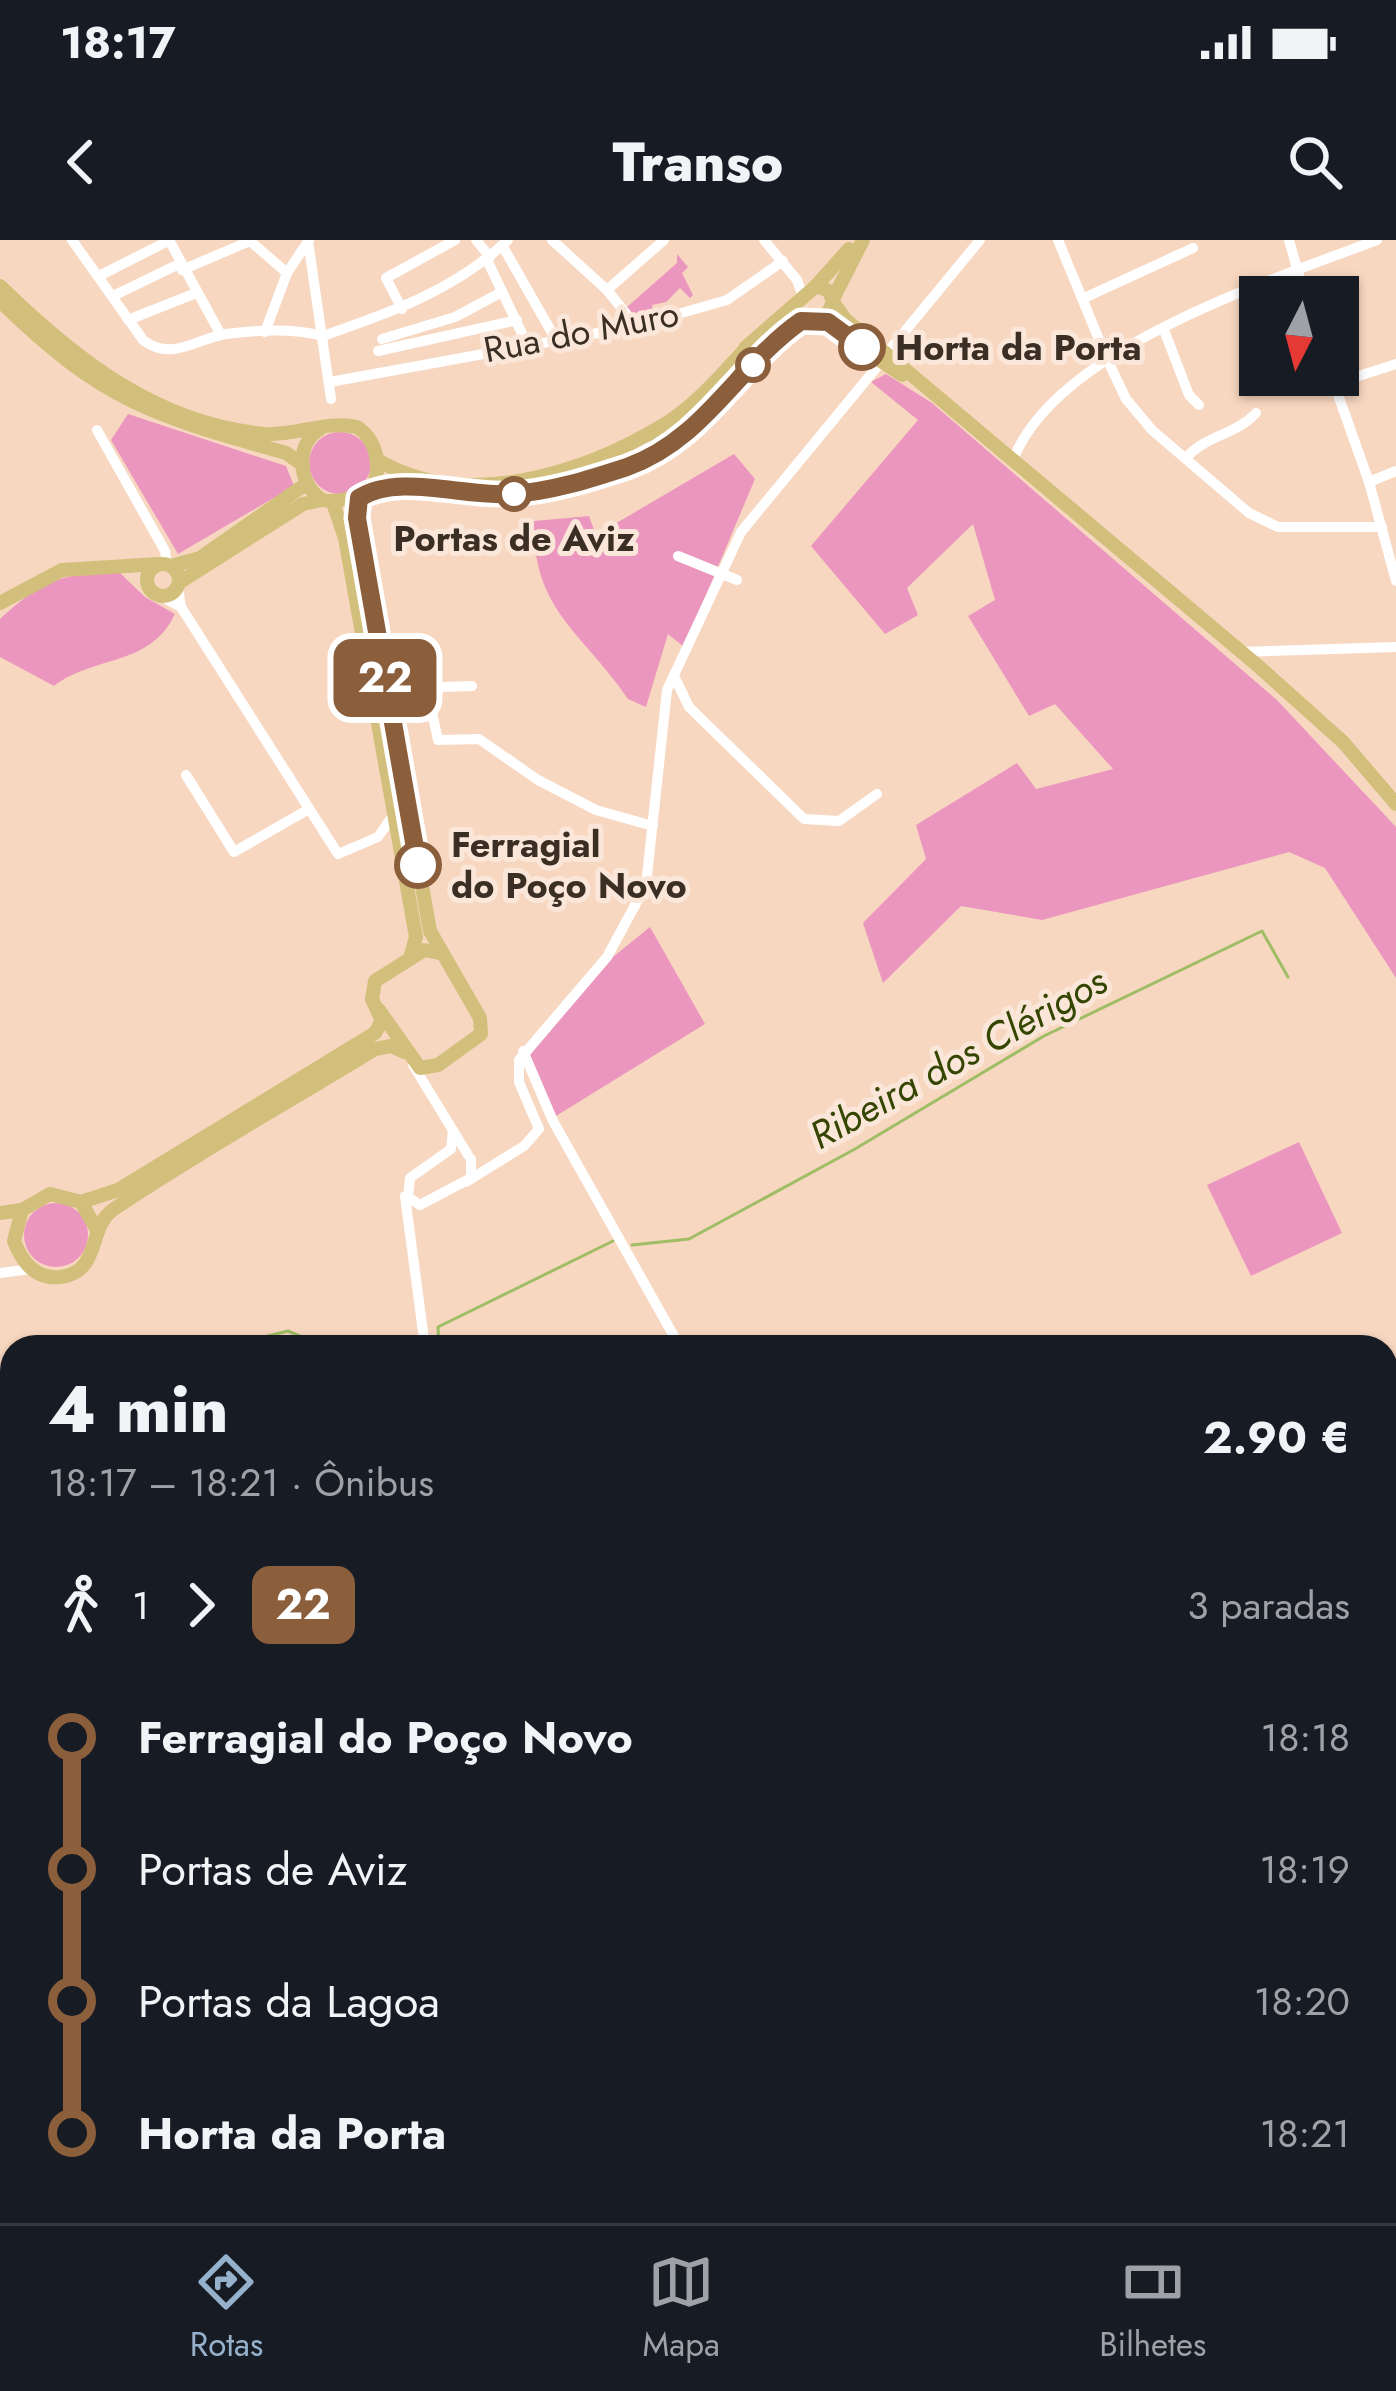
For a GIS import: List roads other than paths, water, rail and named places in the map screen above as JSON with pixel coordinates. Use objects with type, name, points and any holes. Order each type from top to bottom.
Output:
[{"type":"main road","points":[[120,564],[161,596],[303,505],[364,495],[393,484],[458,494],[516,494],[589,478],[673,431],[758,348],[806,289],[830,272],[859,240]]},
{"type":"main road","points":[[376,459],[418,476],[496,482],[555,473],[624,445],[697,399],[758,348],[791,328],[827,315],[859,240]]},
{"type":"main road","points":[[0,286],[69,353],[136,394],[256,433],[357,427],[373,442],[376,482],[364,495],[357,518],[430,931],[480,1018],[482,1030],[476,1042],[438,1065],[420,1068],[395,1046],[375,1049],[109,1212],[97,1230],[96,1246],[77,1271],[45,1276],[31,1269],[0,1229]]},
{"type":"main road","points":[[806,289],[833,300],[843,317],[884,358]]},
{"type":"main road","points":[[806,289],[803,312],[884,358],[942,400],[1258,665],[1343,742],[1396,803]]},
{"type":"main road","points":[[0,301],[62,362],[115,397],[164,418],[286,453],[303,465]]},
{"type":"main road","points":[[322,428],[304,444],[303,465],[307,484],[327,501],[345,538],[416,937],[408,959]]},
{"type":"main road","points":[[0,603],[49,573],[200,558],[307,484]]},
{"type":"main road","points":[[147,585],[148,572],[166,564]]},
{"type":"main road","points":[[166,564],[179,585]]},
{"type":"main road","points":[[0,1213],[22,1210],[50,1194],[81,1202],[118,1190],[374,1033],[382,1021],[375,981],[430,950],[442,957]]},
{"type":"main road","points":[[376,1006],[408,1057]]},
{"type":"main road","points":[[81,1202],[97,1230]]},
{"type":"main road","points":[[16,1245],[22,1210]]},
{"type":"street","points":[[99,275],[169,240],[221,334]]},
{"type":"street","points":[[402,309],[386,278],[455,240]]},
{"type":"street","points":[[476,240],[527,344]]},
{"type":"street","points":[[764,240],[806,289]]},
{"type":"street","points":[[410,1227],[414,1213],[524,1147],[539,1129],[519,1082],[523,1051],[607,957],[646,885],[664,720],[674,676],[720,574],[752,517],[980,240]]},
{"type":"street","points":[[1058,240],[1107,359],[1137,414],[1186,458],[1249,513],[1278,526],[1307,531],[1382,526]]},
{"type":"street","points":[[1289,240],[1298,276]]},
{"type":"street","points":[[1285,276],[1377,240]]},
{"type":"street","points":[[74,241],[143,340],[160,350],[181,350],[221,334],[323,336],[402,309],[489,259],[505,243],[555,338]]},
{"type":"street","points":[[113,296],[250,241],[287,273]]},
{"type":"street","points":[[265,332],[287,273],[309,241]]},
{"type":"street","points":[[309,241],[330,382],[331,401],[322,428]]},
{"type":"street","points":[[607,290],[657,242]]},
{"type":"street","points":[[561,243],[636,326]]},
{"type":"street","points":[[1082,299],[1193,248]]},
{"type":"street","name":"Rua do Muro","points":[[330,382],[636,326],[727,300],[783,261]]},
{"type":"street","points":[[380,345],[455,317],[502,292]]},
{"type":"street","points":[[128,320],[196,293]]},
{"type":"street","points":[[1008,455],[1075,382],[1107,359],[1239,299]]},
{"type":"street","points":[[368,372],[386,314]]},
{"type":"street","points":[[380,345],[517,320]]},
{"type":"street","points":[[1164,330],[1189,394],[1199,405]]},
{"type":"street","points":[[1359,373],[1396,364]]},
{"type":"street","points":[[1339,396],[1370,482],[1396,581]]},
{"type":"street","points":[[1186,458],[1202,442],[1244,425],[1256,413]]},
{"type":"street","points":[[97,430],[166,551],[166,564]]},
{"type":"street","points":[[1370,482],[1396,471]]},
{"type":"street","points":[[678,556],[736,580]]},
{"type":"street","points":[[179,585],[181,608]]},
{"type":"street","points":[[161,596],[181,608],[338,854],[378,837],[394,814]]},
{"type":"street","points":[[1240,652],[1396,647]]},
{"type":"street","points":[[1258,665],[1279,652]]},
{"type":"street","points":[[674,676],[689,707],[804,819],[839,820],[877,794]]},
{"type":"street","points":[[472,686],[441,687],[430,703],[438,740],[478,739],[538,780],[596,810],[653,826]]},
{"type":"street","points":[[664,720],[689,707]]},
{"type":"street","points":[[185,775],[234,852],[310,809]]},
{"type":"street","points":[[378,837],[400,845]]},
{"type":"street","points":[[523,1051],[553,1121],[673,1335]]},
{"type":"street","points":[[408,1057],[470,1157],[482,1167],[495,1165]]},
{"type":"street","points":[[430,1094],[428,1077],[438,1065]]},
{"type":"street","points":[[408,1181],[446,1153],[454,1142],[452,1130]]},
{"type":"street","points":[[446,1153],[470,1157]]},
{"type":"street","points":[[466,1182],[472,1176],[470,1157]]},
{"type":"street","points":[[408,1181],[411,1201],[432,1203]]},
{"type":"street","points":[[408,1181],[424,1335]]},
{"type":"street","points":[[0,1271],[16,1245]]},
{"type":"street","points":[[0,1271],[31,1269]]},
{"type":"waterway","name":"Ribeira dos Clérigos","points":[[632,1245],[689,1239],[855,1149],[1044,1036],[1262,931],[1288,977]]},
{"type":"waterway","name":"Ribeira dos Clérigos","points":[[438,1335],[438,1327],[613,1241]]},
{"type":"waterway","name":"Ribeira dos Clérigos","points":[[272,1335],[288,1331],[297,1335]]},
{"type":"place","name":"Horta da Porta","points":[[862,347]]},
{"type":"place","name":"Portas de Aviz","points":[[514,494]]},
{"type":"place","name":"Ferragial do Poço Novo","points":[[418,865]]}]
